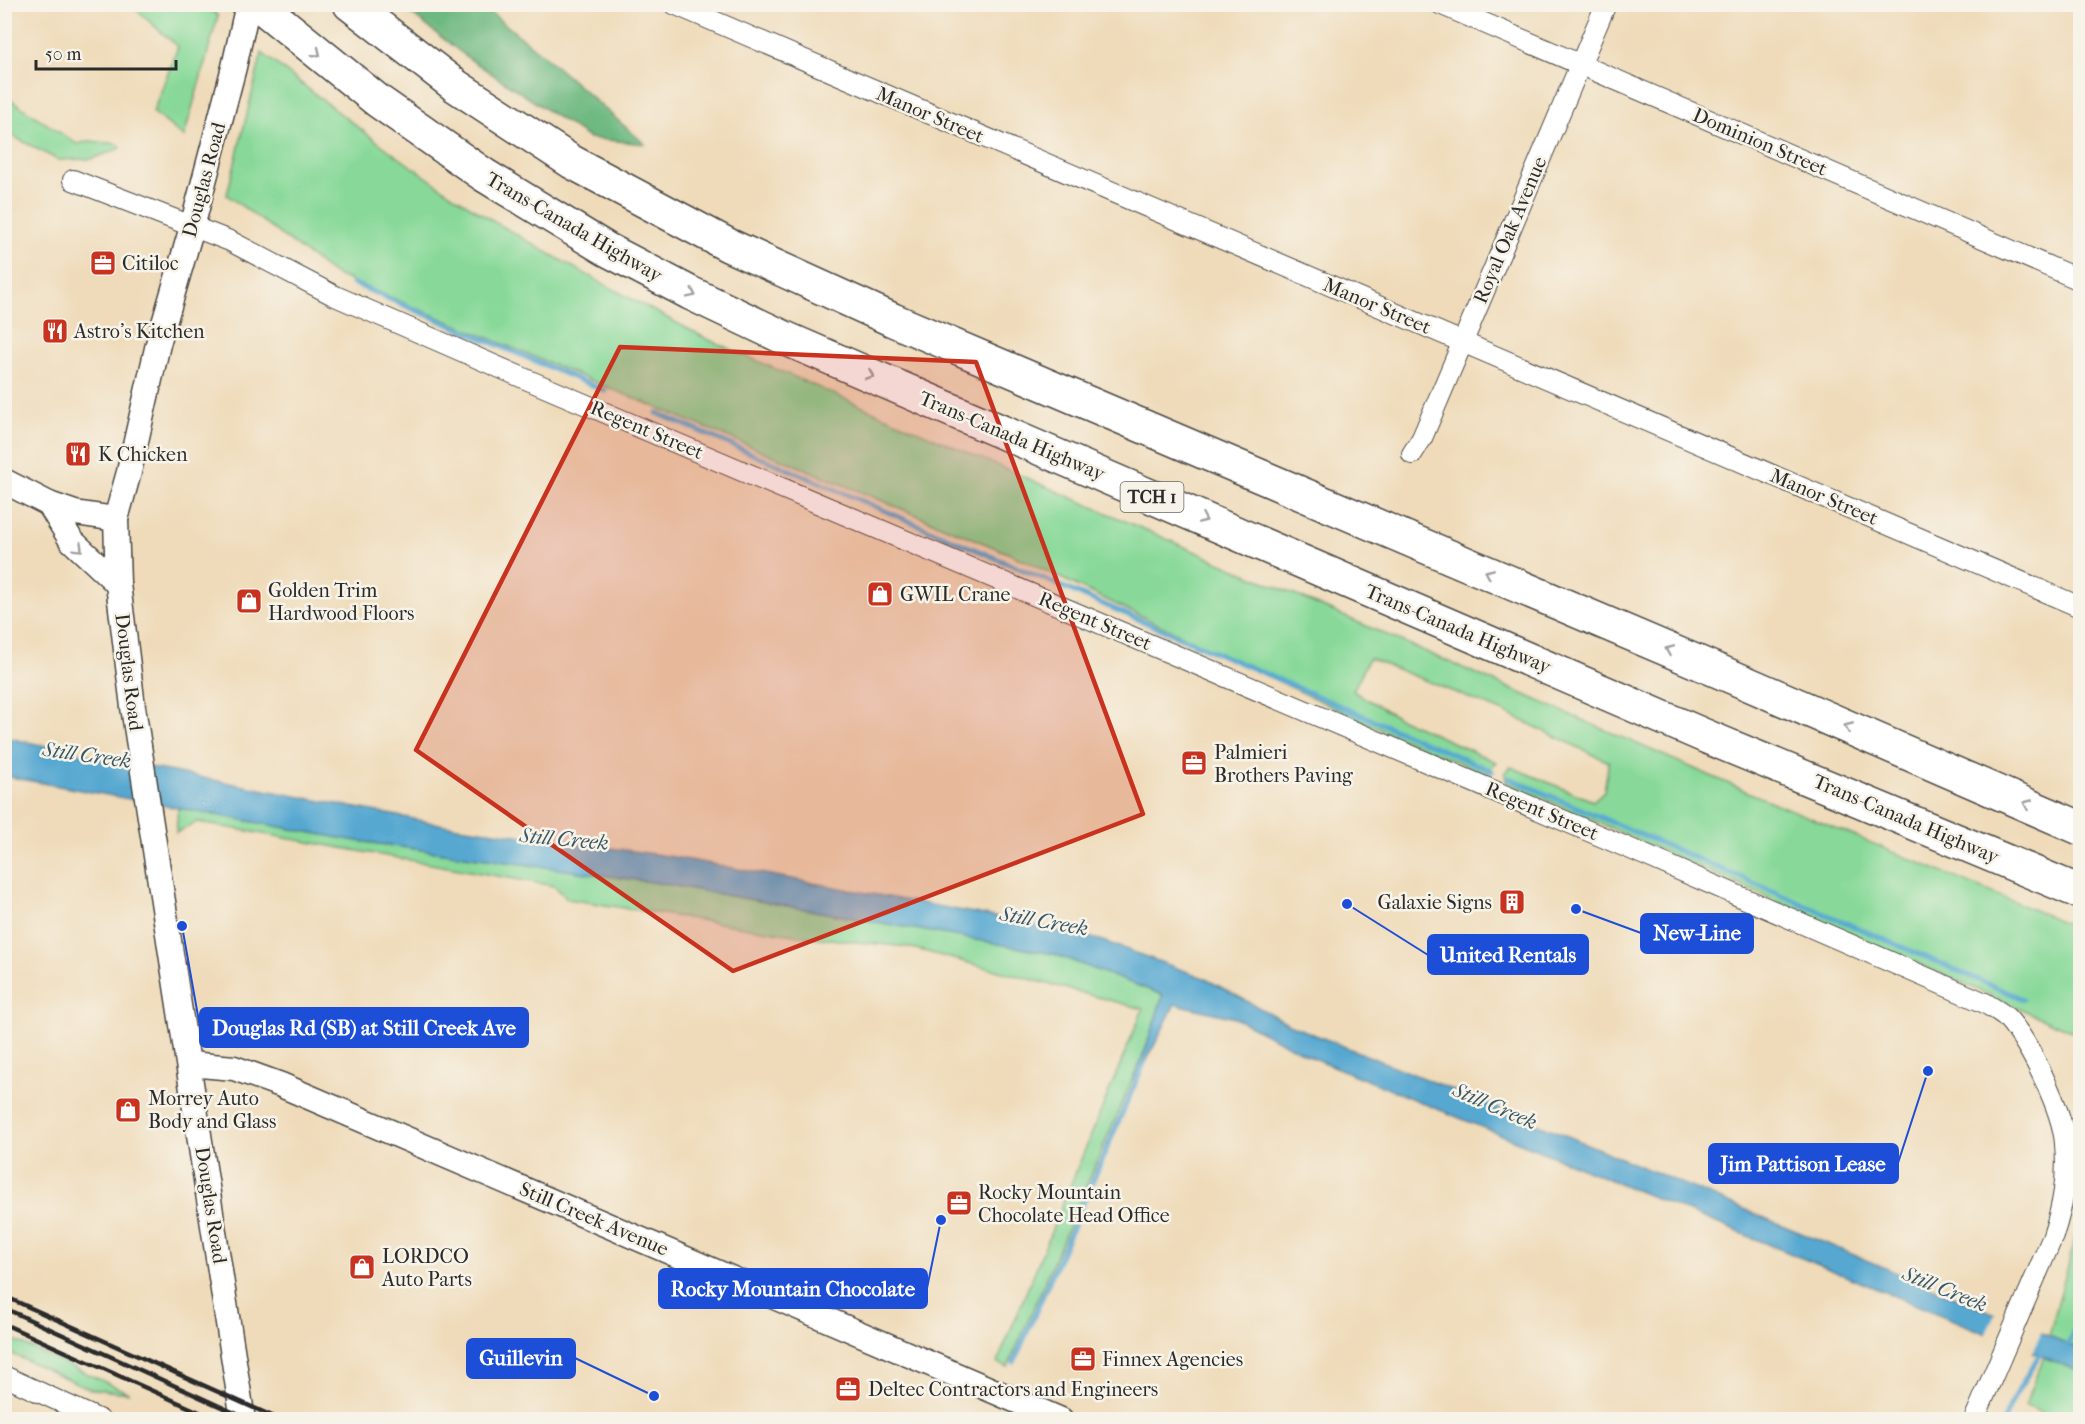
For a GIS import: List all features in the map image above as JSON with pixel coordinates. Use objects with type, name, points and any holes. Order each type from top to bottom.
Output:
[{"type":"highway","name":"Trans-Canada Highway","points":[[258,4],[378,101],[484,175],[606,249],[690,293],[787,339],[1694,731],[2080,892]]},
{"type":"highway","points":[[350,4],[456,86],[572,162],[728,245],[893,320],[1730,676],[2080,828]]},
{"type":"street","name":"Douglas Road","points":[[243,1419],[133,707],[118,584],[116,519],[158,344],[192,227],[248,4]]},
{"type":"street","name":"Manor Street","points":[[674,4],[2080,607]]},
{"type":"street","name":"Dominion Street","points":[[1440,4],[2080,280]]},
{"type":"street","name":"Royal Oak Avenue","points":[[1412,454],[1422,438],[1606,4]]},
{"type":"street","name":"Regent Street","points":[[74,180],[230,242],[333,295],[511,373],[1623,845],[1985,1003],[2007,1018],[2041,1072],[2058,1114],[2065,1143],[2066,1178],[2063,1205],[2053,1236],[1974,1419]]},
{"type":"street","points":[[4,481],[49,504],[75,513],[116,519]]},
{"type":"street","points":[[49,504],[71,540],[118,584]]},
{"type":"street","name":"Still Creek Avenue","points":[[189,1064],[234,1068],[281,1086],[1060,1419]]},
{"type":"street","points":[[4,1376],[100,1419]]},
{"type":"highlighted area","points":[[620,347],[976,362],[1143,814],[733,971],[416,750]]},
{"type":"green space","points":[[131,5],[207,5],[218,16],[184,137],[153,112],[178,47]]},
{"type":"green space","points":[[400,5],[481,5],[542,54],[645,144],[589,138],[468,58]]},
{"type":"green space","points":[[262,53],[396,155],[479,212],[563,262],[707,339],[1750,793],[2080,929],[2080,1035],[1506,782],[1505,773],[1511,767],[1593,801],[1604,791],[1609,762],[1504,712],[1369,658],[1353,691],[1399,718],[1496,762],[1486,774],[1379,729],[1008,553],[334,274],[227,195]]},
{"type":"green space","points":[[5,96],[77,144],[90,141],[118,144],[121,148],[92,159],[58,160],[5,132]]},
{"type":"green space","points":[[178,808],[351,840],[658,883],[1054,954],[1163,995],[1146,1048],[1008,1367],[997,1363],[1143,1009],[908,947],[800,936],[568,899],[554,886],[197,822],[176,833]]},
{"type":"green space","points":[[2080,1221],[2080,1349],[2049,1336]]},
{"type":"green space","points":[[5,1336],[129,1393],[90,1389],[5,1351]]},
{"type":"green space","points":[[2044,1357],[2080,1372],[2080,1419],[2058,1419],[2024,1405]]},
{"type":"water","name":"Still Creek","points":[[4,737],[444,825],[668,856],[1006,919],[1100,940],[1204,978],[1293,1026],[1558,1132],[2080,1349],[2080,1372],[1313,1058],[1235,1018],[1175,1004],[1145,1064],[1132,1081],[1146,1048],[1163,995],[1054,954],[658,883],[351,840],[5,776]]},
{"type":"pier","points":[[1996,1311],[2042,1330],[2031,1355],[1985,1336]]},
{"type":"waterway","points":[[352,283],[605,391]]},
{"type":"waterway","points":[[657,413],[1492,771]]},
{"type":"waterway","points":[[1509,778],[2023,999]]},
{"type":"waterway","points":[[1014,1362],[1144,1063]]},
{"type":"waterway","points":[[2066,1348],[2080,1317]]},
{"type":"waterway","points":[[2004,1420],[2012,1401],[2042,1350]]},
{"type":"railway","points":[[4,1296],[281,1420]]},
{"type":"railway","points":[[4,1308],[250,1420]]},
{"type":"railway","points":[[4,1324],[217,1420]]},
{"type":"place","name":"Citiloc","points":[[103,263]]},
{"type":"place","name":"Astro's Kitchen","points":[[55,331]]},
{"type":"place","name":"K Chicken","points":[[78,454]]},
{"type":"place","name":"GWIL Crane","points":[[880,594]]},
{"type":"place","name":"Golden Trim Hardwood Floors","points":[[249,601]]},
{"type":"place","name":"Palmieri Brothers Paving","points":[[1194,763]]},
{"type":"place","name":"Galaxie Signs","points":[[1512,902]]},
{"type":"place","name":"United Rentals","points":[[1347,904]]},
{"type":"place","name":"New-Line","points":[[1576,909]]},
{"type":"place","name":"Douglas Rd (SB) at Still Creek Ave","points":[[182,926]]},
{"type":"place","name":"Jim Pattison Lease","points":[[1928,1071]]},
{"type":"place","name":"Morrey Auto Body and Glass","points":[[128,1110]]},
{"type":"place","name":"Rocky Mountain Chocolate Head Office","points":[[959,1203]]},
{"type":"place","name":"Rocky Mountain Chocolate","points":[[941,1220]]},
{"type":"place","name":"LORDCO Auto Parts","points":[[362,1267]]},
{"type":"place","name":"Finnex Agencies","points":[[1083,1359]]},
{"type":"place","name":"Deltec Contractors and Engineers","points":[[848,1389]]},
{"type":"place","name":"Guillevin","points":[[654,1396]]}]
